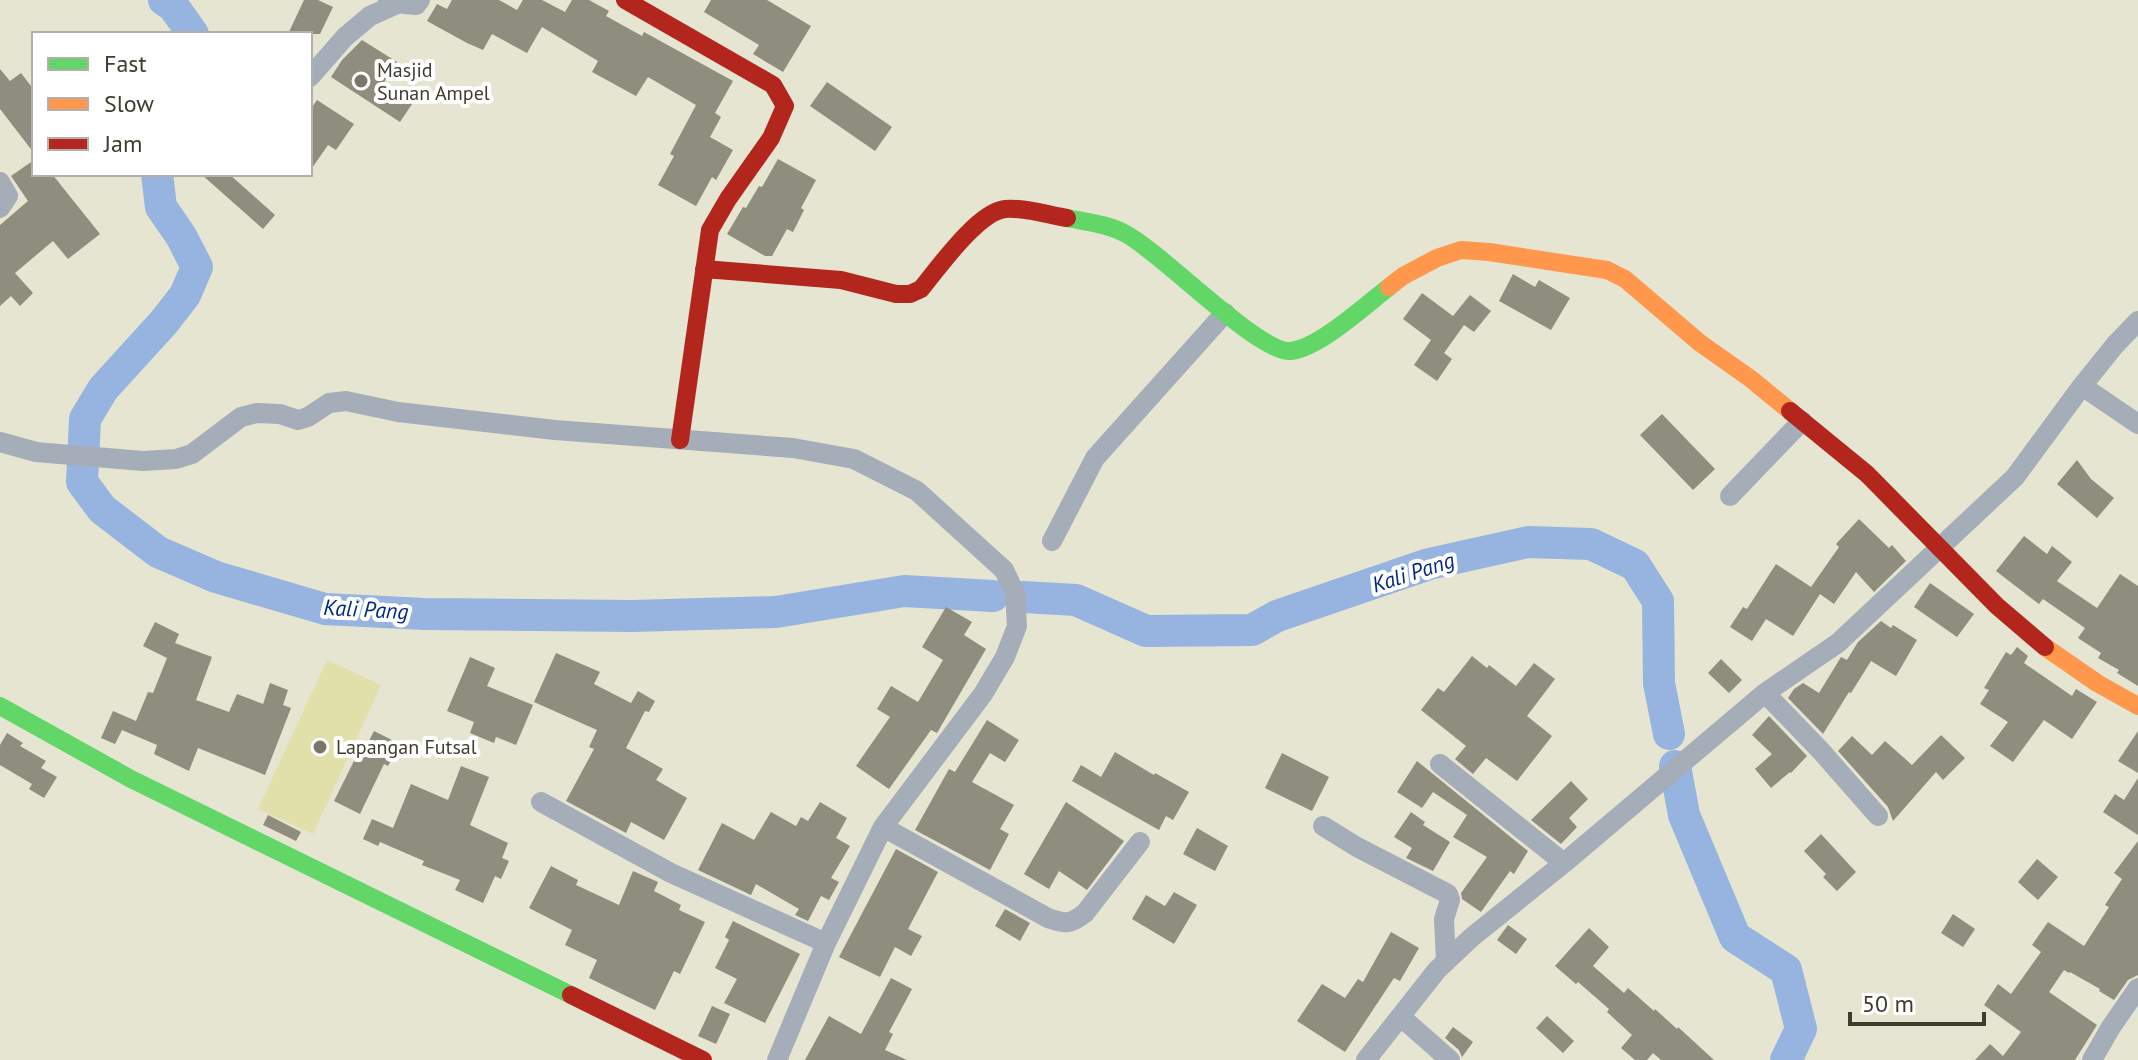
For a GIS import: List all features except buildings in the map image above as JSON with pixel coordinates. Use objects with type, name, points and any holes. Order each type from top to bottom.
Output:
[{"type":"street","points":[[312,75],[345,37],[370,16],[394,1],[416,5],[420,0]]},
{"type":"street","points":[[625,0],[773,85],[785,106],[772,135],[718,213],[710,230],[680,440]]},
{"type":"street","points":[[0,182],[8,196],[0,208]]},
{"type":"street","points":[[704,269],[841,280],[896,294],[910,294],[921,289],[979,221],[994,211],[1008,208],[1101,224],[1126,234],[1263,340],[1281,350],[1291,351],[1309,346],[1335,329],[1403,276],[1437,258],[1461,250],[1607,270],[1625,279],[1700,343],[1751,379],[1867,474],[1997,606],[2035,640],[2097,683],[2138,706]]},
{"type":"street","points":[[1052,541],[1095,458],[1225,313]]},
{"type":"street","points":[[1366,1060],[1446,962],[1472,937],[1765,693],[1838,643],[1941,548],[2015,477],[2082,386],[2138,321]]},
{"type":"street","points":[[2082,386],[2138,424]]},
{"type":"street","points":[[0,442],[36,452],[143,461],[176,459],[192,454],[241,417],[257,413],[280,414],[298,420],[329,403],[346,401],[398,412],[555,430],[793,448],[854,459],[917,491],[1004,570],[1015,593],[1017,626],[1005,657],[983,694],[883,827],[826,943],[777,1060]]},
{"type":"street","points":[[1730,496],[1802,421]]},
{"type":"street","points":[[1765,693],[1878,816]]},
{"type":"street","points":[[0,706],[131,779],[703,1060]]},
{"type":"street","points":[[1440,764],[1564,863]]},
{"type":"street","points":[[541,802],[671,873],[826,943]]},
{"type":"street","points":[[1323,826],[1448,894],[1450,900],[1444,919],[1446,962]]},
{"type":"street","points":[[883,827],[1048,918],[1068,923],[1085,913],[1140,842]]},
{"type":"street","points":[[2092,1060],[2138,988]]},
{"type":"street","points":[[1401,1017],[1450,1060]]},
{"type":"green space","name":"Lapangan Futsal","points":[[327,660],[381,685],[313,834],[258,809]]},
{"type":"waterway","name":"Kali Pang","points":[[164,0],[173,6],[192,32]]},
{"type":"waterway","name":"Kali Pang","points":[[157,176],[161,207],[197,267],[185,295],[103,389],[85,419],[82,482],[102,509],[158,552],[216,577],[325,609],[424,614],[632,616],[776,612],[904,591],[993,596]]},
{"type":"waterway","name":"Kali Pang","points":[[1023,597],[1076,600],[1146,631],[1252,630],[1277,616],[1429,564],[1528,542],[1591,544],[1635,565],[1658,601],[1659,683],[1669,734]]},
{"type":"waterway","name":"Kali Pang","points":[[1675,766],[1684,815],[1735,937],[1786,970],[1801,1029],[1786,1060]]},
{"type":"traffic: fast","points":[[1067,218],[1126,234],[1234,320],[1276,348],[1291,351],[1315,342],[1389,287]]},
{"type":"traffic: fast","points":[[0,706],[131,779],[571,995]]},
{"type":"traffic: slow","points":[[1389,287],[1437,258],[1461,250],[1607,270],[1625,279],[1700,343],[1790,411]]},
{"type":"traffic: slow","points":[[2045,647],[2097,683],[2138,706]]},
{"type":"traffic: jam","points":[[625,0],[773,85],[785,106],[771,138],[710,230],[680,440]]},
{"type":"traffic: jam","points":[[704,269],[841,280],[896,294],[910,294],[921,289],[971,230],[994,212],[1019,209],[1067,218]]},
{"type":"traffic: jam","points":[[1790,411],[1867,474],[1997,606],[2045,647]]},
{"type":"traffic: jam","points":[[571,995],[703,1060]]},
{"type":"place","name":"Masjid Sunan Ampel","points":[[361,81]]},
{"type":"place","name":"Lapangan Futsal","points":[[320,747]]}]
